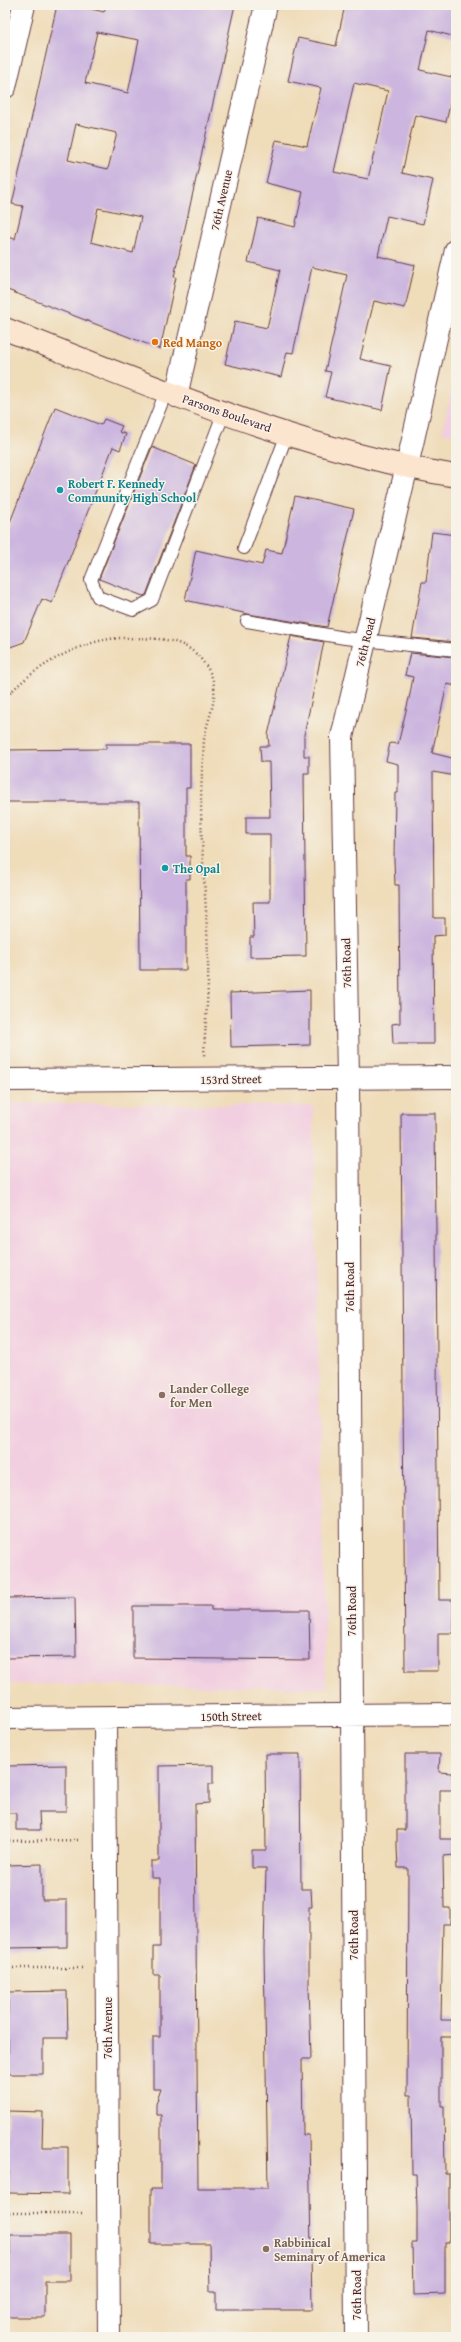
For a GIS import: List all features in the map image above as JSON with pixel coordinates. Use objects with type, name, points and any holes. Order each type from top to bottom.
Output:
[{"type":"main road","name":"Parsons Boulevard","points":[[5,329],[171,394],[287,434],[407,466],[456,476]]},
{"type":"street","points":[[5,87],[24,5]]},
{"type":"street","name":"76th Avenue","points":[[171,394],[266,5]]},
{"type":"street","name":"76th Road","points":[[356,2337],[348,1078],[342,737],[407,466],[456,250]]},
{"type":"street","name":"153rd Street","points":[[5,1080],[456,1077]]},
{"type":"street","name":"150th Street","points":[[5,1718],[456,1714]]},
{"type":"street","name":"76th Avenue","points":[[105,1718],[109,2337]]},
{"type":"lane","points":[[171,394],[91,580],[98,597],[133,610],[152,600],[224,412]]},
{"type":"lane","points":[[244,548],[287,434]]},
{"type":"lane","points":[[247,621],[345,638],[456,650]]},
{"type":"path","points":[[5,699],[14,688],[42,667],[89,643],[118,638],[173,640],[188,648],[204,663],[213,680],[216,695],[205,736],[202,764],[203,855],[208,961],[204,1058]]},
{"type":"path","points":[[5,1841],[81,1840]]},
{"type":"path","points":[[5,1968],[82,1968]]},
{"type":"path","points":[[5,2213],[84,2213]]},
{"type":"shaded area","points":[[456,370],[456,434],[442,433]]},
{"type":"shaded area","name":"Lander College for Men","points":[[5,1103],[313,1106],[326,1688],[5,1684]]},
{"type":"building","points":[[57,5],[74,5],[104,12],[106,5],[235,5],[174,277],[176,277],[160,349],[5,289],[5,236],[15,239],[23,206],[12,204]],"holes":[[[97,32],[139,40],[128,93],[85,83]],[[76,124],[117,133],[108,169],[68,160]],[[98,208],[141,217],[133,253],[91,242]]]},
{"type":"building","points":[[345,5],[456,5],[456,37],[429,30],[420,70],[456,78],[446,122],[415,115],[402,173],[433,180],[423,224],[387,216],[378,256],[415,265],[405,308],[374,301],[360,359],[391,366],[382,410],[325,397],[331,372],[325,371],[347,275],[312,267],[293,353],[287,352],[281,377],[225,364],[235,321],[267,328],[280,270],[248,262],[258,218],[295,227],[303,192],[266,183],[276,140],[307,146],[321,88],[288,81],[298,38],[336,46]],"holes":[[[354,83],[388,91],[368,179],[334,172]]]},
{"type":"building","name":"Robert F. Kennedy Community High School","points":[[55,407],[101,425],[104,419],[122,426],[119,432],[126,434],[120,450],[113,447],[52,603],[42,599],[24,642],[5,649],[5,535]]},
{"type":"building","points":[[152,447],[196,465],[146,595],[143,596],[99,579]]},
{"type":"building","points":[[295,496],[354,509],[327,627],[248,614],[185,600],[196,550],[262,565],[266,550],[282,553]]},
{"type":"building","points":[[432,532],[456,535],[456,642],[412,638],[422,582],[426,582]]},
{"type":"building","points":[[291,636],[324,642],[304,735],[304,756],[309,756],[309,773],[304,773],[306,956],[250,957],[250,937],[254,937],[253,902],[270,902],[270,834],[246,834],[246,817],[270,817],[269,762],[261,762],[260,746],[269,746],[268,735]]},
{"type":"building","points":[[410,653],[456,657],[456,686],[447,684],[432,753],[456,759],[456,776],[433,772],[434,918],[445,918],[445,935],[433,936],[434,1044],[393,1044],[392,1024],[400,1023],[399,885],[395,885],[394,860],[395,793],[398,793],[398,764],[386,761],[390,743],[398,744],[410,694],[413,677],[405,675]]},
{"type":"building","name":"The Opal","points":[[106,744],[190,744],[190,788],[186,788],[186,856],[190,856],[190,879],[186,879],[186,970],[140,970],[139,802],[5,802],[5,750],[106,749]]},
{"type":"building","points":[[310,990],[310,1045],[231,1047],[230,993]]},
{"type":"building","points":[[401,1113],[435,1113],[439,1600],[453,1600],[453,1633],[438,1633],[438,1671],[405,1671]]},
{"type":"building","points":[[75,1597],[76,1657],[5,1658],[5,1598]]},
{"type":"building","points":[[133,1606],[211,1606],[211,1610],[309,1610],[310,1660],[133,1658]]},
{"type":"building","points":[[265,1754],[300,1754],[301,1889],[311,1889],[312,1907],[309,1907],[311,2059],[302,2059],[303,2135],[309,2135],[312,2310],[216,2310],[216,2292],[210,2292],[209,2244],[151,2244],[151,2189],[161,2189],[161,2115],[156,2115],[156,2104],[161,2089],[153,2089],[153,2037],[160,2037],[160,1975],[153,1975],[153,1947],[160,1947],[160,1878],[151,1878],[151,1861],[159,1861],[159,1766],[213,1765],[213,1784],[209,1784],[209,1803],[195,1804],[198,2188],[268,2188],[264,1950],[266,1868],[252,1868],[252,1850],[266,1850]]},
{"type":"building","points":[[405,1754],[440,1754],[439,1772],[452,1773],[453,1790],[440,1790],[440,1839],[456,1839],[456,1855],[443,1856],[444,1908],[450,1908],[450,1924],[443,1924],[441,2020],[452,2020],[452,2037],[441,2037],[441,2106],[444,2106],[445,2174],[449,2174],[449,2243],[445,2243],[445,2294],[413,2295],[412,2243],[417,2243],[417,2209],[416,2174],[412,2174],[411,2095],[407,2095],[408,1868],[398,1868],[397,1847],[397,1830],[405,1830]]},
{"type":"building","points":[[66,1765],[66,1812],[39,1812],[40,1830],[16,1830],[16,1813],[5,1813],[6,1766]]},
{"type":"building","points":[[42,1864],[42,1900],[67,1900],[67,1947],[8,1948],[8,1925],[5,1925],[7,1865]]},
{"type":"building","points":[[67,1991],[68,2038],[43,2038],[43,2074],[9,2074],[8,2038],[5,2038],[5,2014],[8,2014],[8,1992]]},
{"type":"building","points":[[8,2111],[43,2112],[42,2147],[68,2147],[68,2194],[8,2193],[9,2171],[5,2171]]},
{"type":"building","points":[[10,2235],[70,2235],[70,2281],[45,2281],[45,2317],[5,2317],[5,2257],[10,2257]]},
{"type":"place","name":"Red Mango","points":[[155,342]]},
{"type":"place","name":"Robert F. Kennedy Community High School","points":[[60,490]]},
{"type":"place","name":"The Opal","points":[[165,868]]},
{"type":"place","name":"Lander College for Men","points":[[162,1395]]},
{"type":"place","name":"Rabbinical Seminary of America","points":[[266,2249]]}]
